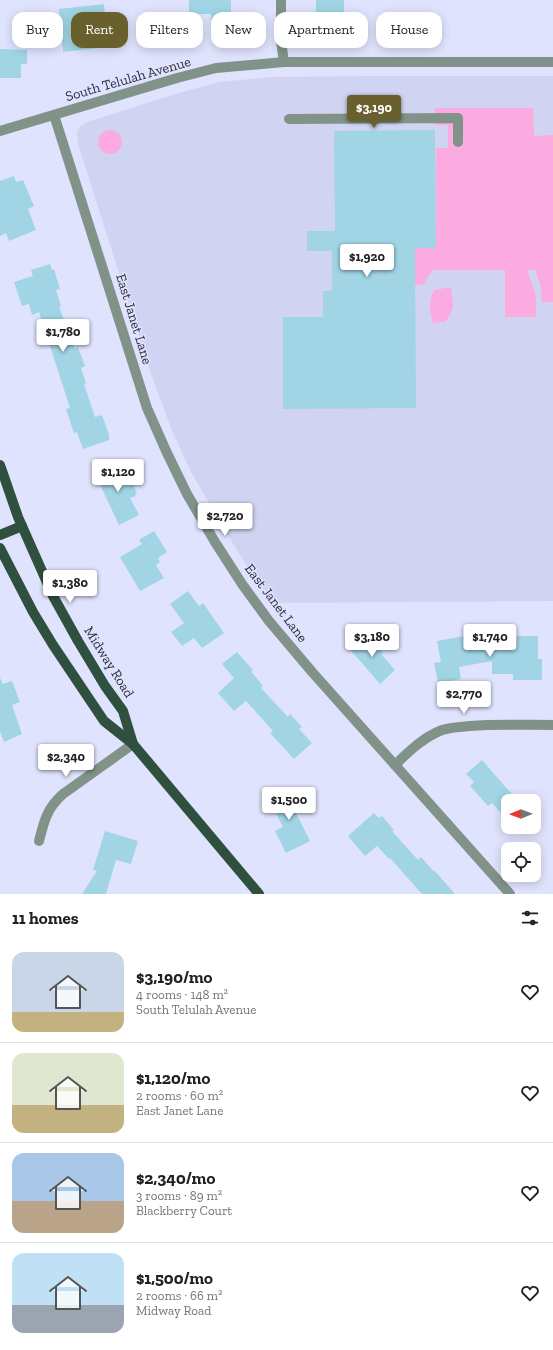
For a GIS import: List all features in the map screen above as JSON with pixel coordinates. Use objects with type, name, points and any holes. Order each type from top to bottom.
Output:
[{"type":"main road","name":"Midway Road","points":[[0,465],[22,526],[53,596],[105,686],[123,712],[133,744]]},
{"type":"main road","points":[[0,535],[22,526]]},
{"type":"main road","name":"Midway Road","points":[[0,548],[33,612],[74,678],[104,721],[133,744],[259,894]]},
{"type":"street","points":[[281,0],[281,41],[284,62]]},
{"type":"street","name":"South Telulah Avenue","points":[[0,131],[216,68],[284,62],[553,62]]},
{"type":"street","name":"East Janet Lane","points":[[54,115],[148,408],[167,453],[187,494],[215,542],[269,621],[313,673],[510,894]]},
{"type":"street","points":[[289,119],[458,118],[458,142]]},
{"type":"street","points":[[395,765],[428,737],[443,730],[455,727],[482,725],[553,725]]},
{"type":"street","points":[[39,841],[46,814],[54,801],[133,744]]},
{"type":"shaded area","points":[[553,76],[553,601],[274,603],[241,557],[191,472],[172,431],[150,371],[78,144],[77,132],[80,126],[87,122],[172,95],[219,82],[271,77]]},
{"type":"shaded area","points":[[435,108],[533,108],[534,136],[553,135],[553,302],[542,302],[540,284],[535,270],[527,270],[536,297],[536,317],[505,317],[505,270],[433,270],[424,284],[415,285],[415,248],[436,247],[436,148],[448,148],[448,125],[435,125]]},
{"type":"shaded area","points":[[110,130],[118,134],[122,142],[118,150],[110,154],[102,150],[98,142],[102,134]]},
{"type":"shaded area","points":[[451,287],[453,306],[451,314],[445,322],[433,323],[430,306],[434,290]]},
{"type":"building","points":[[189,0],[231,0],[231,12],[211,12],[211,14],[203,14],[203,12],[189,12]]},
{"type":"building","points":[[316,0],[344,0],[344,12],[316,12]]},
{"type":"building","points":[[104,4],[105,12],[71,12],[71,48],[98,48],[63,52],[63,12],[59,12],[59,9]]},
{"type":"building","points":[[0,49],[27,50],[27,64],[21,64],[21,78],[0,78]]},
{"type":"building","points":[[435,130],[436,248],[415,248],[416,408],[283,409],[283,317],[323,317],[323,291],[332,291],[332,251],[307,251],[307,231],[335,231],[334,131]]},
{"type":"building","points":[[14,176],[16,182],[23,180],[34,206],[28,209],[36,230],[9,241],[6,233],[0,236],[0,181]]},
{"type":"building","points":[[50,264],[52,270],[54,269],[60,289],[56,290],[61,306],[59,306],[71,341],[75,349],[78,347],[85,366],[81,368],[86,383],[84,384],[95,417],[102,415],[109,435],[109,440],[83,449],[77,432],[74,433],[66,409],[70,408],[39,312],[32,315],[29,304],[22,306],[14,282],[33,276],[31,270]]},
{"type":"building","points":[[119,463],[126,478],[129,477],[137,493],[135,494],[136,496],[130,498],[139,515],[119,525],[95,474]]},
{"type":"building","points":[[154,531],[167,552],[158,558],[160,562],[156,565],[164,578],[140,591],[120,557],[142,544],[139,540]]},
{"type":"building","points":[[188,591],[199,606],[203,603],[224,633],[202,648],[194,638],[182,646],[171,632],[184,623],[170,604]]},
{"type":"building","points":[[365,632],[395,670],[380,684],[348,647]]},
{"type":"building","points":[[470,635],[472,645],[510,646],[510,636],[538,636],[538,659],[542,659],[542,680],[513,680],[513,674],[492,674],[492,661],[459,667],[461,679],[438,683],[434,663],[441,662],[437,641]]},
{"type":"building","points":[[237,652],[253,670],[251,671],[263,686],[261,688],[288,717],[290,714],[302,727],[299,729],[312,743],[294,759],[270,733],[273,731],[246,701],[234,711],[218,693],[234,678],[222,664]]},
{"type":"building","points":[[0,678],[3,684],[12,681],[20,702],[12,705],[22,734],[4,742],[0,731]]},
{"type":"building","points":[[482,760],[512,794],[501,794],[501,813],[492,803],[488,806],[470,786],[474,782],[466,774]]},
{"type":"building","points":[[292,789],[301,807],[295,811],[310,841],[286,853],[275,831],[283,827],[269,800]]},
{"type":"building","points":[[374,813],[379,818],[382,816],[394,830],[392,831],[418,860],[421,857],[455,894],[422,894],[390,858],[389,859],[377,846],[365,856],[348,836]]},
{"type":"building","points":[[105,831],[138,841],[131,864],[116,860],[106,894],[82,894],[97,871],[93,870]]}]
